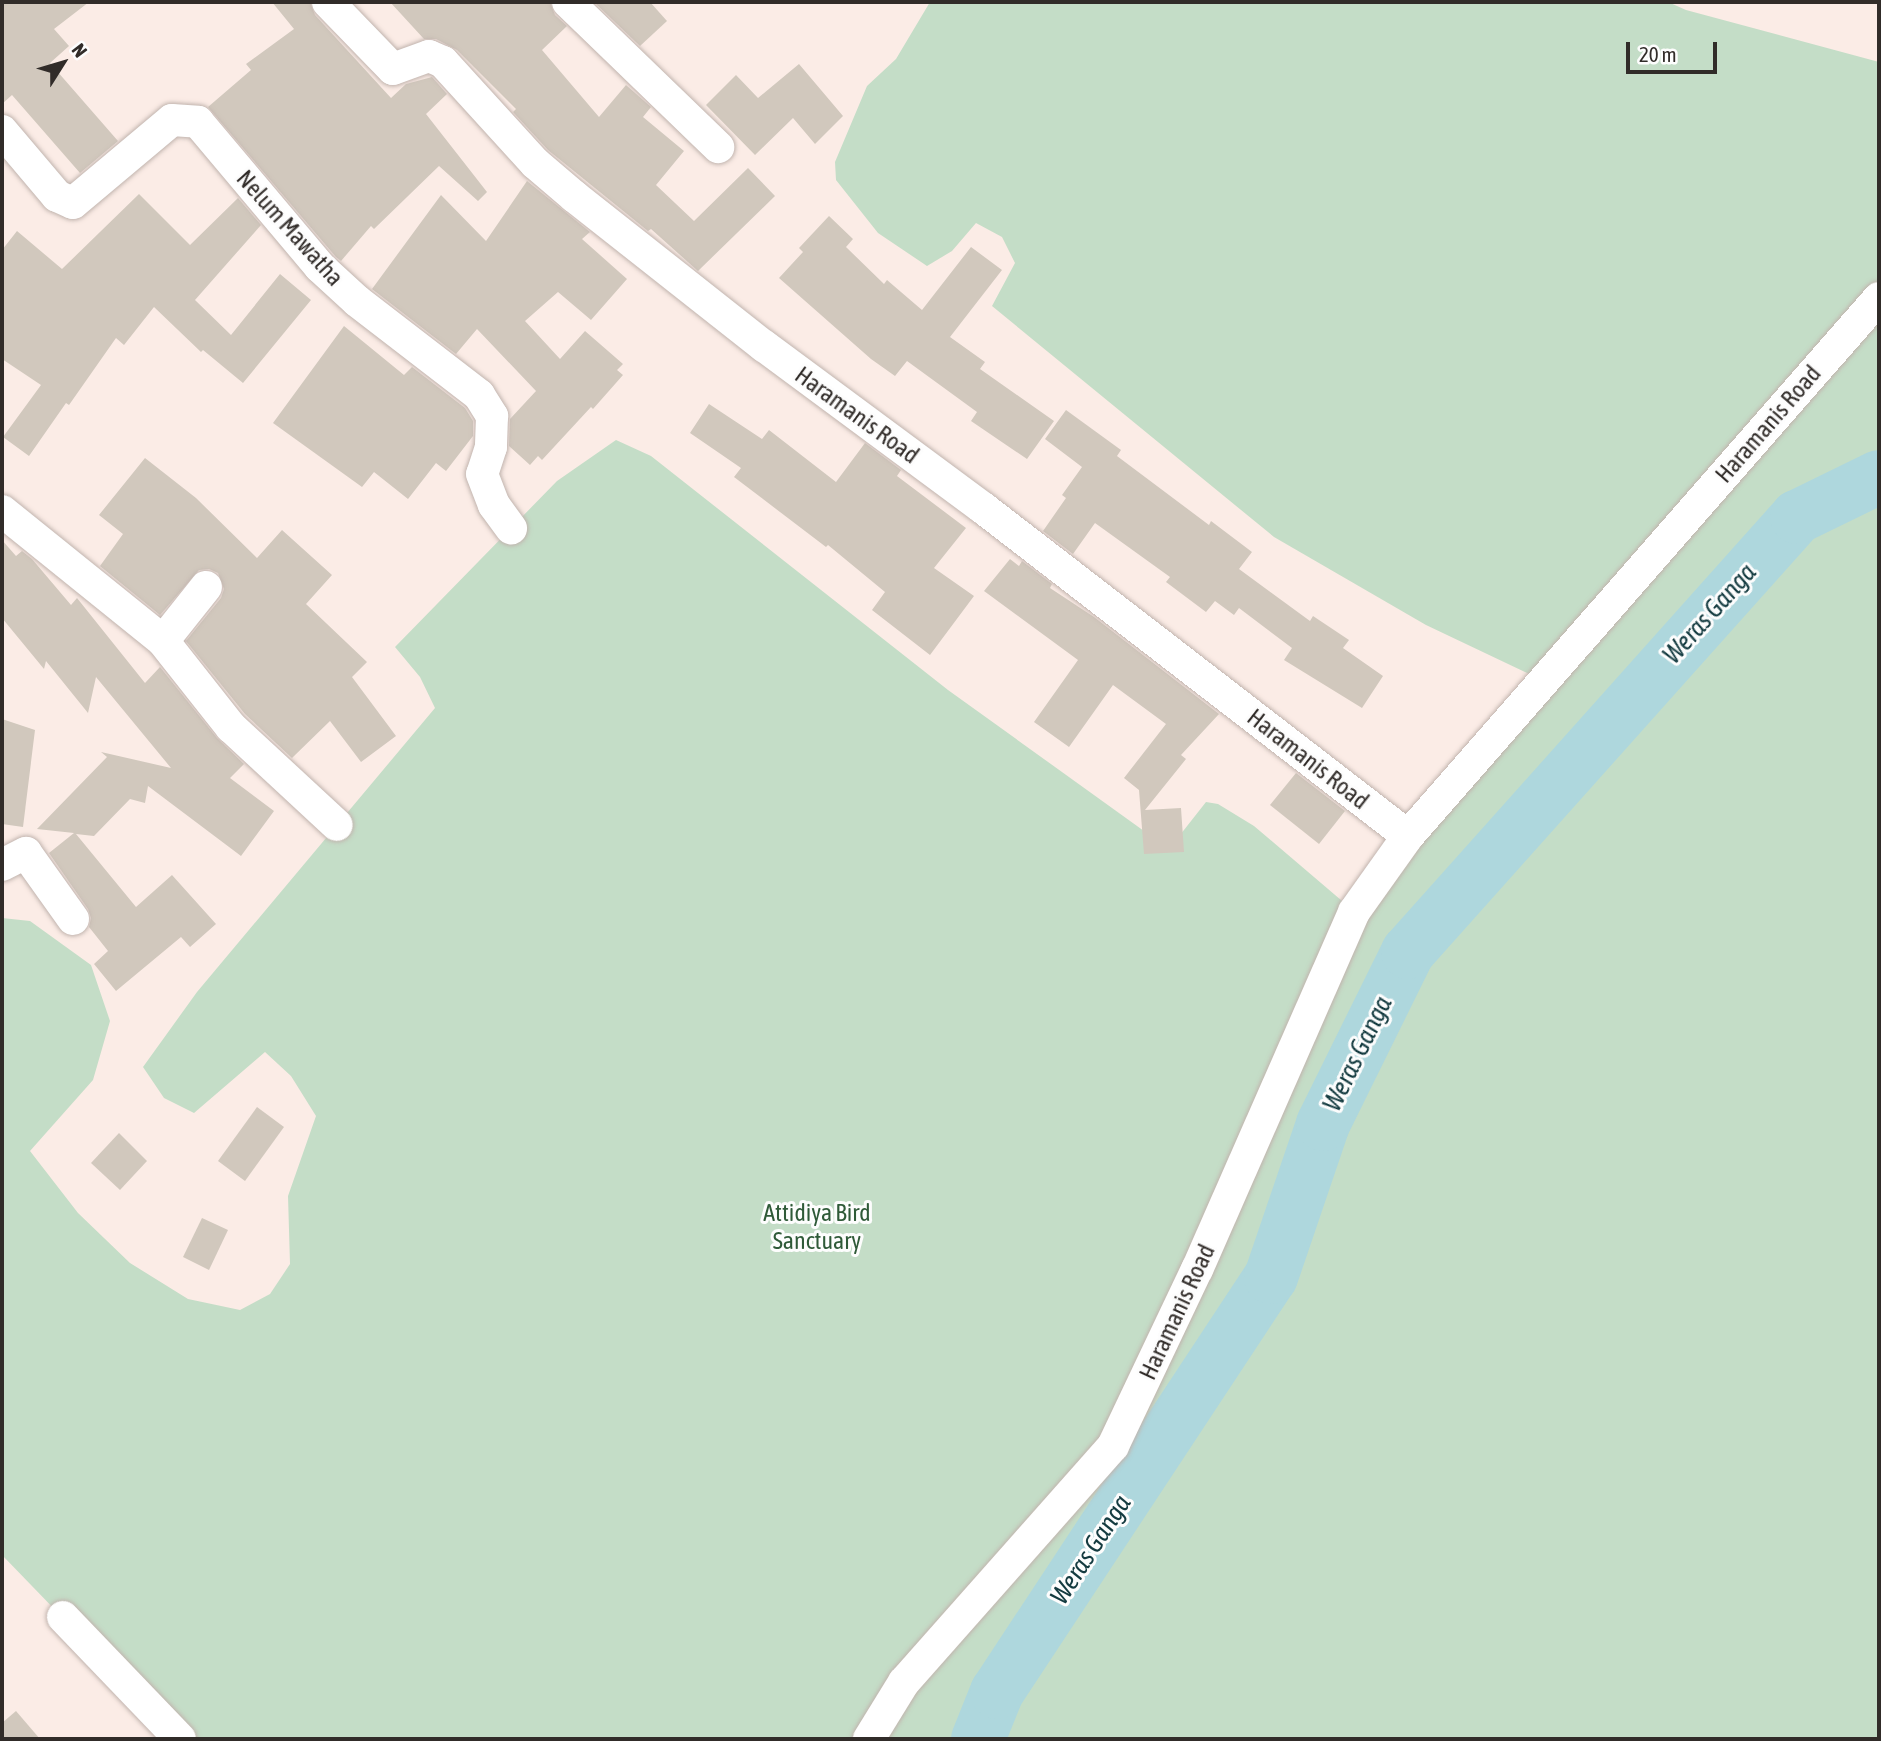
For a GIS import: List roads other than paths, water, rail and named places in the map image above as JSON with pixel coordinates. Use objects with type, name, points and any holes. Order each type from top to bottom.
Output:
[{"type":"street","name":"Haramanis Road","points":[[328,2],[393,69],[429,56],[443,62],[535,163],[575,197],[764,346],[983,508],[1408,836]]},
{"type":"street","points":[[568,2],[718,147]]},
{"type":"street","name":"Nelum Mawatha","points":[[2,131],[57,195],[74,204],[172,120],[198,122],[320,267],[357,301],[479,395],[492,416],[491,447],[482,474],[494,505],[511,528]]},
{"type":"street","name":"Haramanis Road","points":[[869,1739],[904,1682],[1113,1446],[1197,1269],[1354,912],[1408,836],[1879,298]]},
{"type":"street","points":[[2,511],[163,641],[230,727],[337,825]]},
{"type":"street","points":[[163,641],[206,587]]},
{"type":"street","points":[[2,865],[26,853],[73,919]]},
{"type":"street","points":[[63,1617],[180,1739]]},
{"type":"waterway","name":"Weras Ganga","points":[[978,1739],[997,1692],[1271,1277],[1323,1124],[1408,952],[1797,517],[1879,477]]},
{"type":"park label","name":"Attidiya Bird Sanctuary","points":[[817,1227]]}]
